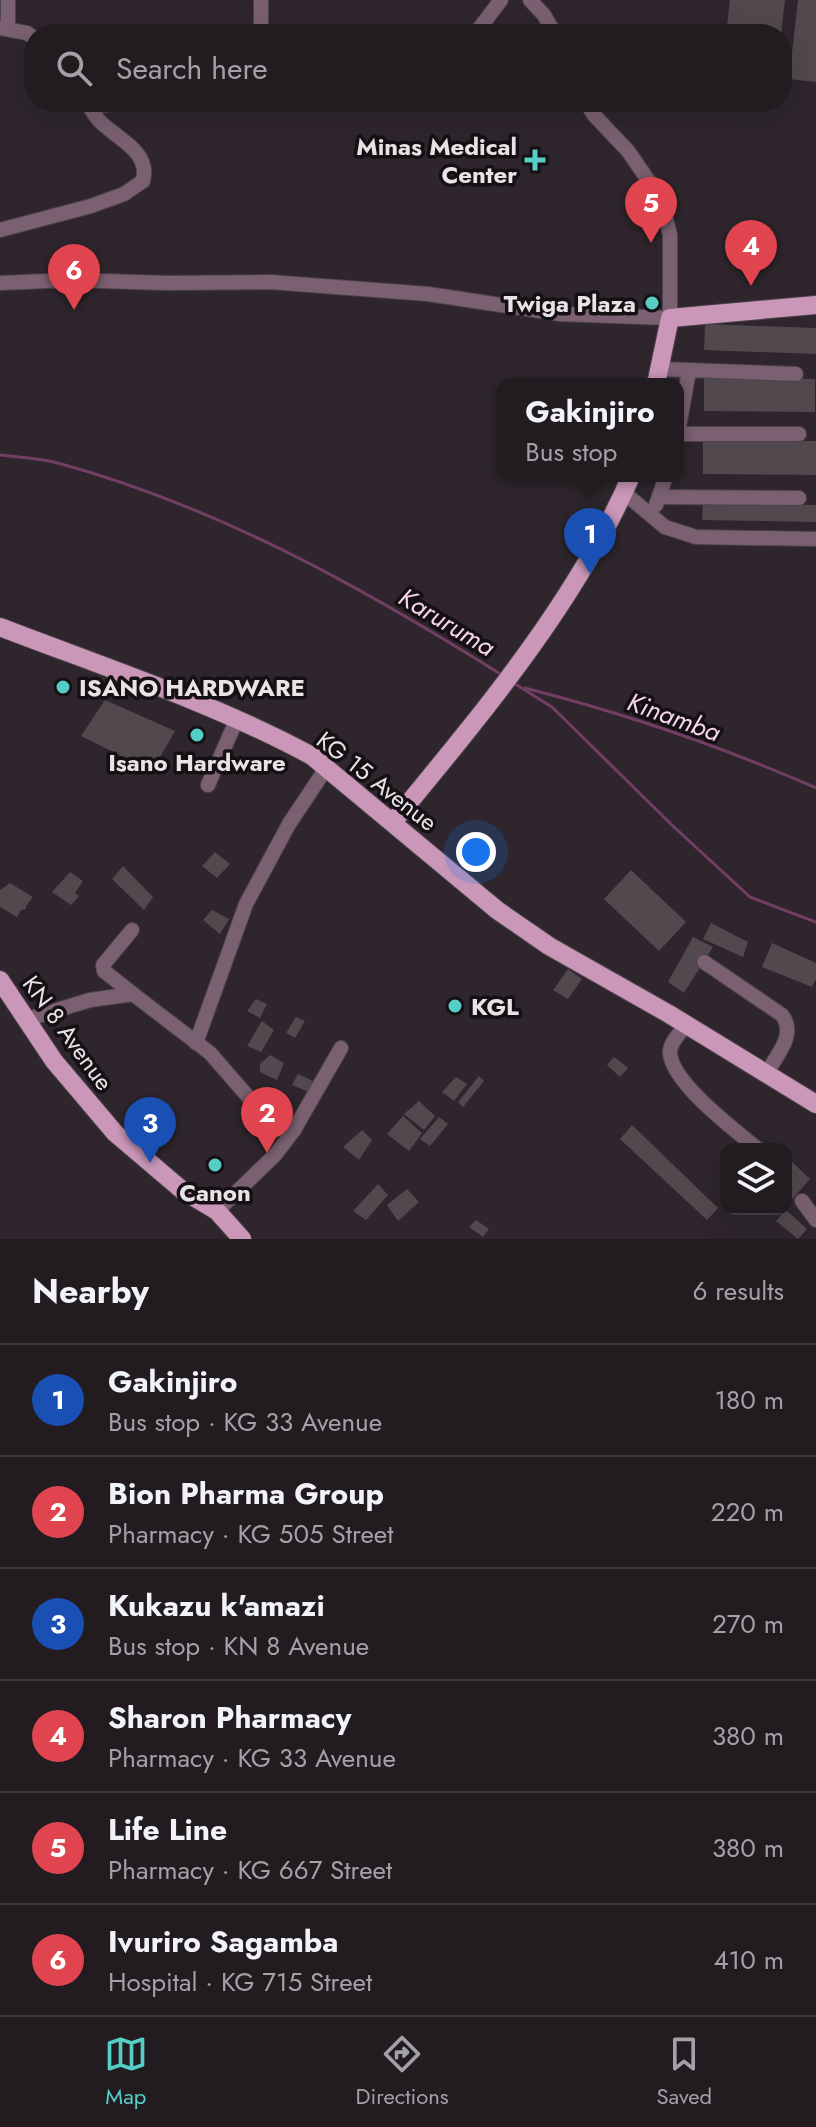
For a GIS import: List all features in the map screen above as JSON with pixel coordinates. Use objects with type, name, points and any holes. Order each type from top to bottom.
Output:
[{"type":"main road","points":[[658,377],[670,318],[816,305]]},
{"type":"main road","points":[[393,822],[540,635],[590,557],[627,484]]},
{"type":"main road","name":"KG 15 Avenue","points":[[0,627],[281,739],[327,767],[497,910],[549,946],[816,1104]]},
{"type":"main road","name":"KN 8 Avenue","points":[[0,980],[54,1061],[115,1133],[182,1190],[217,1211],[242,1239]]},
{"type":"street","points":[[8,0],[4,28],[24,32]]},
{"type":"street","points":[[261,0],[261,24]]},
{"type":"street","points":[[483,24],[501,0]]},
{"type":"street","points":[[530,0],[549,24]]},
{"type":"street","points":[[0,230],[91,206],[124,194],[143,181],[145,170],[141,159],[122,138],[97,120],[92,112]]},
{"type":"street","points":[[0,283],[83,279],[166,283],[270,282],[428,294],[560,314],[670,318],[670,235],[661,199],[628,151],[592,112]]},
{"type":"street","points":[[658,377],[689,371],[796,374]]},
{"type":"street","points":[[684,399],[689,371]]},
{"type":"street","points":[[684,427],[799,434]]},
{"type":"street","points":[[651,517],[664,482]]},
{"type":"street","points":[[627,484],[651,517],[665,527],[696,537],[816,539]]},
{"type":"street","points":[[659,497],[799,498]]},
{"type":"street","points":[[208,785],[236,721]]},
{"type":"street","points":[[196,1043],[246,904],[296,811],[327,767]]},
{"type":"street","points":[[132,930],[103,965],[104,971],[196,1043],[228,1072],[257,1107],[294,1130]]},
{"type":"street","points":[[704,962],[782,1015],[788,1023],[789,1034],[766,1074]]},
{"type":"street","points":[[28,1019],[90,1000],[133,994]]},
{"type":"street","points":[[686,1025],[671,1045],[673,1065],[709,1109],[751,1143]]},
{"type":"street","points":[[217,1211],[275,1155],[294,1130],[341,1048]]},
{"type":"street","points":[[802,1201],[816,1220]]},
{"type":"building","points":[[730,0],[785,0],[782,24],[727,24]]},
{"type":"building","points":[[798,0],[816,0],[816,82],[792,79]]},
{"type":"building","points":[[705,324],[816,328],[816,354],[704,350]]},
{"type":"building","points":[[704,378],[815,379],[815,412],[704,411]]},
{"type":"building","points":[[703,440],[816,441],[816,475],[703,474]]},
{"type":"building","points":[[703,503],[816,505],[816,522],[702,520]]},
{"type":"building","points":[[105,700],[175,731],[152,771],[81,736]]},
{"type":"building","points":[[215,852],[230,864],[217,878],[202,866]]},
{"type":"building","points":[[123,866],[153,897],[144,910],[112,879]]},
{"type":"building","points":[[631,870],[686,922],[659,951],[604,899]]},
{"type":"building","points":[[70,872],[83,881],[75,893],[79,896],[71,905],[52,892]]},
{"type":"building","points":[[10,883],[33,897],[17,917],[0,907],[0,890]]},
{"type":"building","points":[[212,910],[229,919],[220,934],[203,920]]},
{"type":"building","points":[[711,923],[748,942],[743,957],[703,939]]},
{"type":"building","points":[[693,937],[713,947],[684,993],[668,982]]},
{"type":"building","points":[[772,943],[816,963],[816,979],[812,987],[762,967]]},
{"type":"building","points":[[568,969],[582,979],[568,999],[553,990]]},
{"type":"building","points":[[256,999],[267,1004],[260,1018],[247,1011]]},
{"type":"building","points":[[296,1017],[305,1021],[295,1038],[286,1033]]},
{"type":"building","points":[[262,1021],[274,1030],[261,1052],[247,1046]]},
{"type":"building","points":[[270,1055],[284,1063],[277,1080],[260,1072],[260,1064]]},
{"type":"building","points":[[614,1057],[628,1068],[620,1077],[607,1065]]},
{"type":"building","points":[[298,1074],[315,1082],[309,1092],[292,1085]]},
{"type":"building","points":[[479,1076],[484,1081],[463,1107],[458,1102]]},
{"type":"building","points":[[456,1077],[467,1084],[454,1101],[442,1092]]},
{"type":"building","points":[[419,1101],[435,1116],[424,1130],[404,1114]]},
{"type":"building","points":[[403,1116],[422,1133],[409,1151],[387,1134]]},
{"type":"building","points":[[439,1117],[448,1124],[430,1146],[420,1139]]},
{"type":"building","points":[[632,1125],[718,1208],[707,1220],[620,1139]]},
{"type":"building","points":[[362,1130],[372,1140],[359,1160],[343,1147]]},
{"type":"building","points":[[792,1162],[810,1179],[792,1199]]},
{"type":"building","points":[[378,1184],[388,1195],[366,1220],[353,1211]]},
{"type":"building","points":[[407,1189],[419,1202],[398,1221],[387,1205]]},
{"type":"building","points":[[781,1215],[792,1215],[807,1229],[798,1239],[776,1221]]},
{"type":"building","points":[[476,1220],[489,1229],[483,1237],[469,1227]]},
{"type":"waterway","name":"Karuruma","points":[[0,455],[54,462],[114,480],[230,525],[341,580],[502,675]]},
{"type":"waterway","name":"Karuruma","points":[[512,682],[552,707],[750,897],[816,922]]},
{"type":"waterway","name":"Kinamba","points":[[525,688],[672,732],[816,788]]},
{"type":"place","name":"Minas Medical Center","points":[[535,160]]},
{"type":"place","name":"Life Line","points":[[651,243]]},
{"type":"place","name":"Sharon Pharmacy","points":[[751,286]]},
{"type":"place","name":"Twiga Plaza","points":[[652,303]]},
{"type":"place","name":"Ivuriro Sagamba","points":[[74,310]]},
{"type":"place","name":"Gakinjiro","points":[[590,574]]},
{"type":"place","name":"ISANO HARDWARE","points":[[63,687]]},
{"type":"place","name":"Isano Hardware","points":[[197,735]]},
{"type":"place","name":"KGL","points":[[455,1006]]},
{"type":"place","name":"Bion Pharma Group","points":[[267,1153]]},
{"type":"place","name":"Kukazu k'amazi","points":[[150,1163]]},
{"type":"place","name":"Canon","points":[[215,1165]]}]
